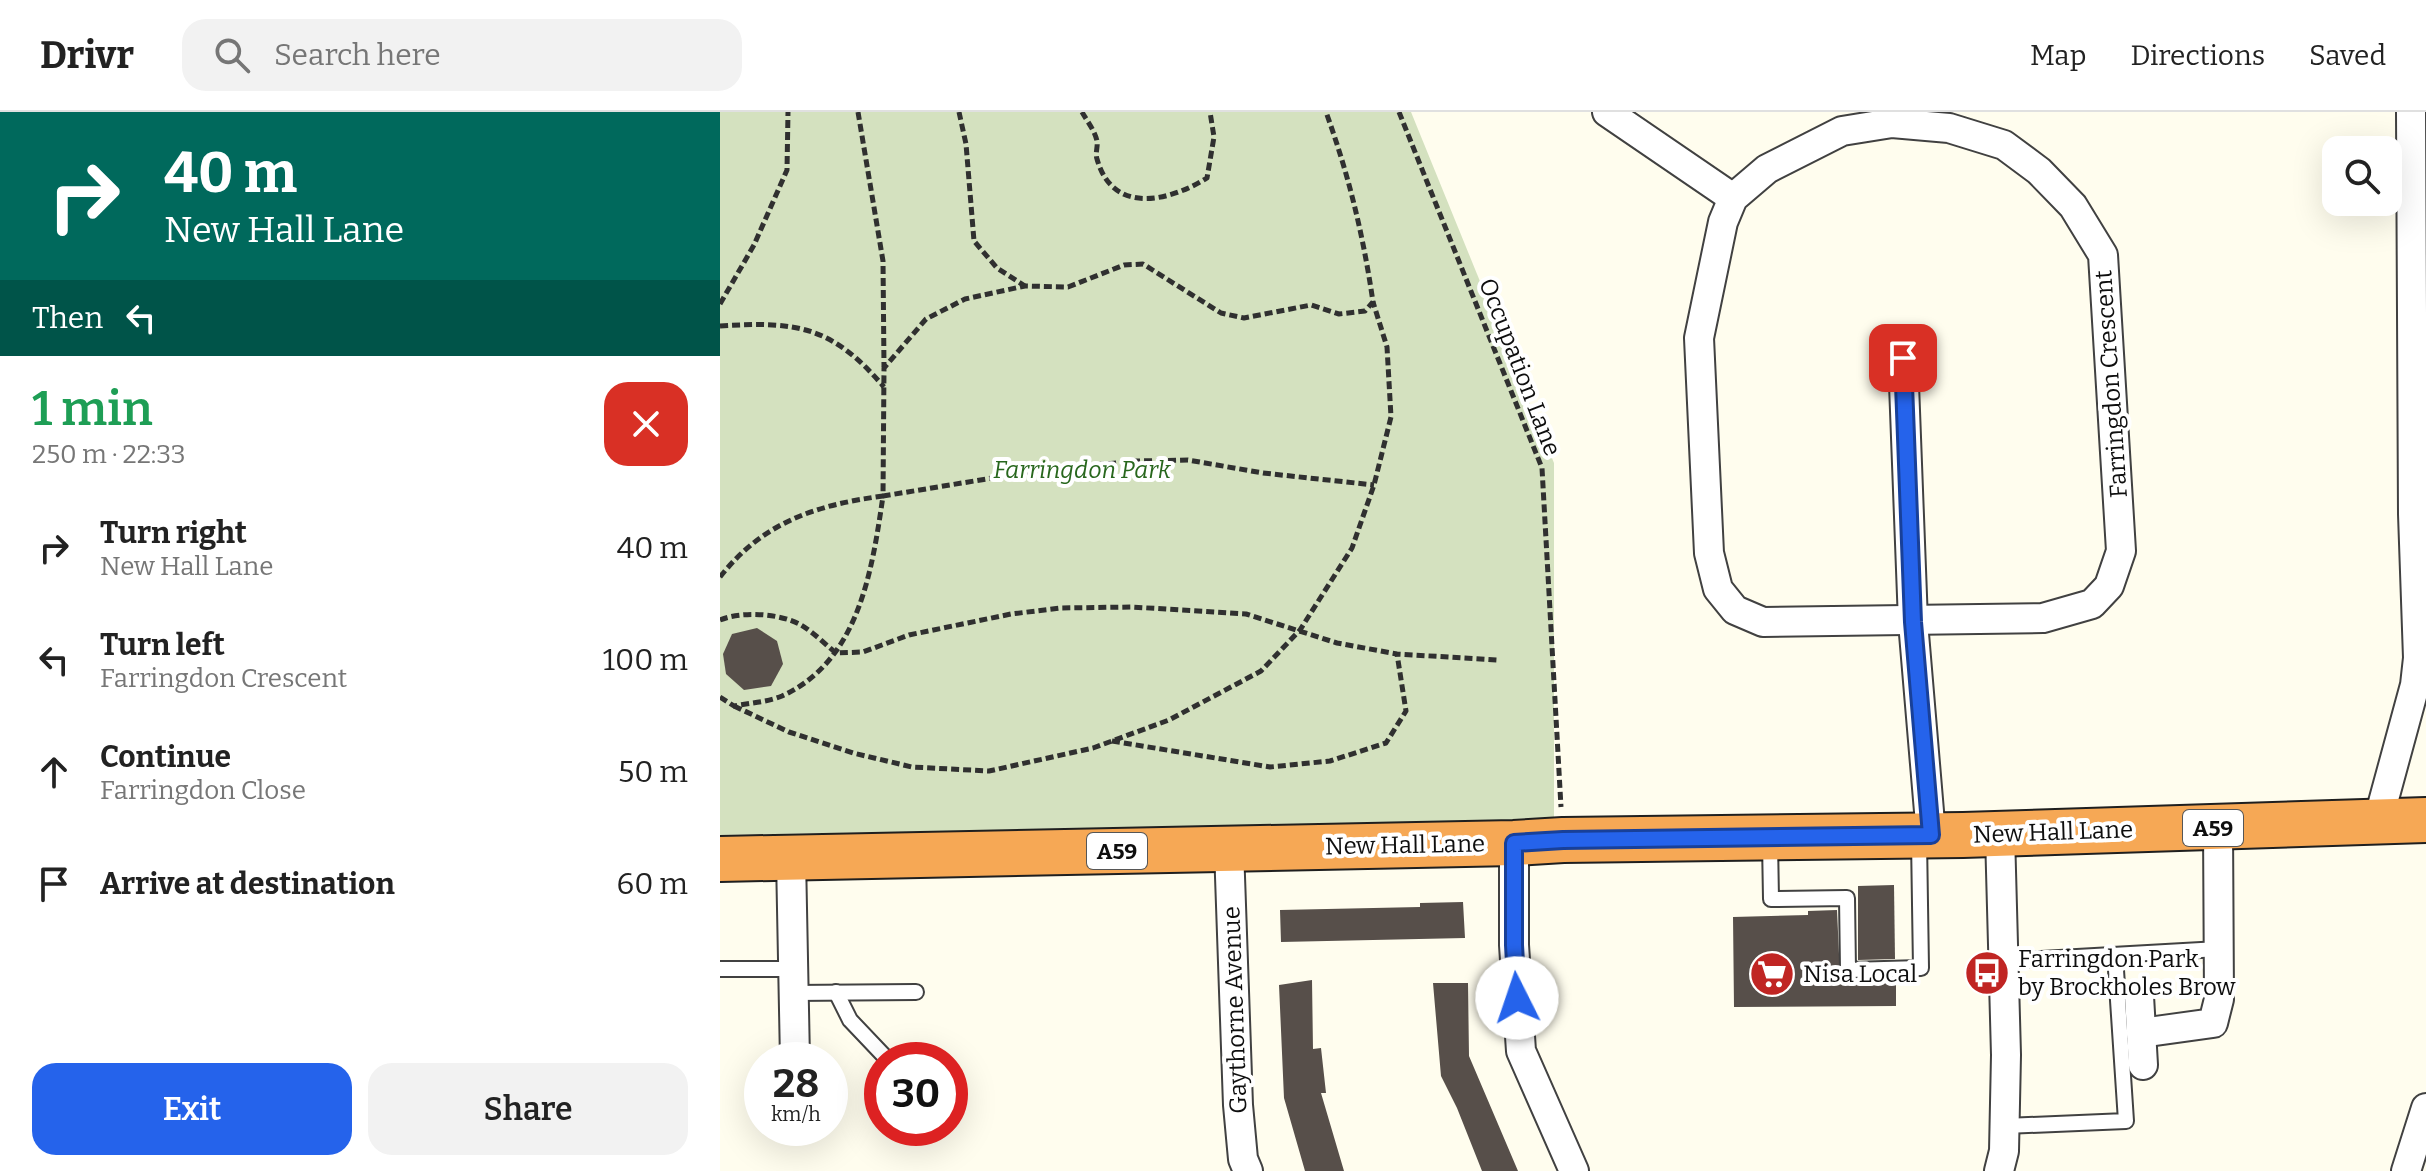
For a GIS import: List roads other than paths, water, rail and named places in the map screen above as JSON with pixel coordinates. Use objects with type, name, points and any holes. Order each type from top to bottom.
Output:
[{"type":"highway","name":"New Hall Lane","points":[[720,859],[1563,840],[2000,834],[2426,820]]},
{"type":"street","points":[[1607,112],[1733,198]]},
{"type":"street","points":[[2378,821],[2422,658],[2411,112]]},
{"type":"street","name":"Farringdon Crescent","points":[[1892,123],[1949,128],[2004,145],[2039,171],[2073,206],[2103,255],[2121,551],[2109,586],[2092,604],[2043,618],[1913,622],[1763,622],[1735,610],[1718,589],[1709,553],[1699,338],[1723,222],[1733,198],[1767,169],[1842,131],[1892,123]]},
{"type":"street","points":[[1903,358],[1925,835]]},
{"type":"street","points":[[2141,1033],[2183,1030],[2213,1023],[2219,999],[2218,827]]},
{"type":"street","points":[[1999,1171],[2005,1126],[2000,834]]},
{"type":"street","points":[[1514,843],[1514,945],[1521,1051],[1574,1171]]},
{"type":"street","name":"Gaythorne Avenue","points":[[1229,848],[1238,1105],[1243,1159],[1248,1171]]},
{"type":"street","points":[[791,858],[795,1042]]},
{"type":"street","points":[[2139,996],[2143,1065]]},
{"type":"street","points":[[2406,1171],[2421,1146],[2426,1108]]},
{"type":"lane","points":[[1770,837],[1771,899],[1847,898],[1848,970],[1921,968],[1925,835]]},
{"type":"lane","points":[[2004,961],[2219,949]]},
{"type":"lane","points":[[2005,1126],[2126,1121],[2115,955]]},
{"type":"lane","points":[[720,969],[793,981],[836,992],[916,992]]},
{"type":"lane","points":[[836,992],[850,1020],[871,1042]]},
{"type":"place","name":"Farringdon Park by Brockholes Brow","points":[[1987,973]]},
{"type":"place","name":"Nisa Local","points":[[1772,974]]},
{"type":"park label","name":"Farringdon Park","points":[[1082,470]]}]
